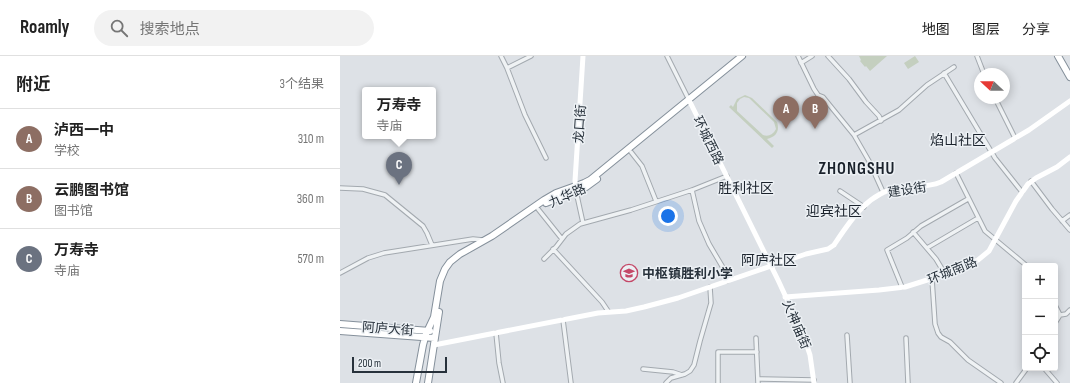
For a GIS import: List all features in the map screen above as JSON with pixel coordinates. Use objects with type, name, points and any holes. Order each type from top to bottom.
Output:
[{"type":"highway","name":"九华路","points":[[416,383],[426,334],[434,317],[440,281],[445,269],[453,259],[484,241],[556,193],[586,188],[631,152],[742,56]]},
{"type":"highway","name":"九华路","points":[[428,383],[444,282],[452,265],[462,257],[494,239],[552,200],[576,189],[590,180],[747,56]]},
{"type":"highway","points":[[1058,56],[1070,77]]},
{"type":"highway","name":"阿庐大街","points":[[340,324],[426,334]]},
{"type":"highway","points":[[340,331],[426,334],[435,338]]},
{"type":"street","points":[[501,56],[525,115],[546,158]]},
{"type":"street","points":[[507,68],[531,56]]},
{"type":"street","name":"龙口街","points":[[576,189],[583,56]]},
{"type":"street","points":[[667,56],[690,102]]},
{"type":"street","points":[[799,56],[801,63],[817,93],[823,97],[854,135],[869,161],[883,192]]},
{"type":"street","points":[[801,63],[812,56]]},
{"type":"street","points":[[828,56],[849,79],[866,102],[879,116],[881,121]]},
{"type":"street","points":[[977,56],[982,68]]},
{"type":"street","points":[[854,135],[860,130],[881,121],[903,107],[927,85],[954,67]]},
{"type":"street","points":[[944,73],[991,152],[1022,192]]},
{"type":"street","name":"环城西路","points":[[690,102],[771,267]]},
{"type":"street","name":"建设街","points":[[435,338],[496,333],[608,312],[644,307],[710,287],[806,254],[831,248],[849,223],[864,207],[883,192],[900,188],[933,185],[1029,130],[1070,102]]},
{"type":"street","points":[[998,104],[1015,138]]},
{"type":"street","points":[[631,152],[642,166],[656,201]]},
{"type":"street","name":"环城南路","points":[[785,296],[902,287],[932,279],[981,258],[989,251],[1022,192],[1031,181],[1057,167],[1070,157]]},
{"type":"street","points":[[956,173],[985,231],[1023,263]]},
{"type":"street","points":[[544,259],[562,238],[572,229],[583,223],[604,218],[692,190],[727,176]]},
{"type":"street","points":[[1031,181],[1070,230]]},
{"type":"street","points":[[340,188],[363,189],[386,195],[422,226],[432,245]]},
{"type":"street","points":[[576,189],[583,223]]},
{"type":"street","points":[[692,190],[699,221],[709,244],[719,260],[727,281]]},
{"type":"street","points":[[840,191],[864,207]]},
{"type":"street","points":[[902,287],[896,269],[887,250],[921,226],[968,198]]},
{"type":"street","points":[[538,209],[562,238]]},
{"type":"street","points":[[1062,221],[1070,215]]},
{"type":"street","points":[[927,248],[978,218]]},
{"type":"street","points":[[914,232],[945,274]]},
{"type":"street","points":[[340,273],[365,259],[378,254],[473,239],[484,241]]},
{"type":"street","points":[[553,249],[602,302],[608,312]]},
{"type":"street","name":"火神庙街","points":[[771,267],[806,344],[814,382]]},
{"type":"street","points":[[932,279],[935,324],[938,333],[978,368],[1001,383]]},
{"type":"street","points":[[666,383],[671,378],[689,372],[694,365],[711,303],[710,287]]},
{"type":"street","points":[[1058,318],[1060,315],[1066,314],[1070,310]]},
{"type":"street","points":[[1058,311],[1060,315]]},
{"type":"street","points":[[563,320],[571,383]]},
{"type":"street","points":[[496,333],[499,363],[504,383]]},
{"type":"street","points":[[847,335],[850,383]]},
{"type":"street","points":[[756,338],[758,381],[814,382]]},
{"type":"street","points":[[906,338],[908,383]]},
{"type":"street","points":[[718,383],[718,352],[756,352]]},
{"type":"street","points":[[643,369],[673,372],[682,375]]},
{"type":"street","points":[[1016,383],[1025,371]]},
{"type":"street","points":[[1047,371],[1057,383]]},
{"type":"green space","points":[[859,56],[887,56],[870,71],[860,61]]},
{"type":"green space","points":[[915,56],[919,62],[908,69],[904,63]]},
{"type":"green space","points":[[745,95],[752,98],[777,122],[778,131],[773,137],[767,139],[774,146],[772,148],[729,107],[731,105],[733,107],[737,99]],"holes":[[[744,97],[749,98],[774,122],[776,129],[769,136],[763,135],[737,111],[737,103],[740,99]]]},
{"type":"place","name":"泸西一中","points":[[786,129]]},
{"type":"place","name":"云鹏图书馆","points":[[815,129]]},
{"type":"place","name":"万寿寺","points":[[399,185]]},
{"type":"place","name":"中枢镇胜利小学","points":[[629,273]]},
{"type":"district","name":"焰山社区","points":[[958,140]]},
{"type":"district","name":"ZHONGSHU","points":[[857,168]]},
{"type":"district","name":"胜利社区","points":[[746,188]]},
{"type":"district","name":"迎宾社区","points":[[834,211]]},
{"type":"district","name":"阿庐社区","points":[[769,260]]}]
